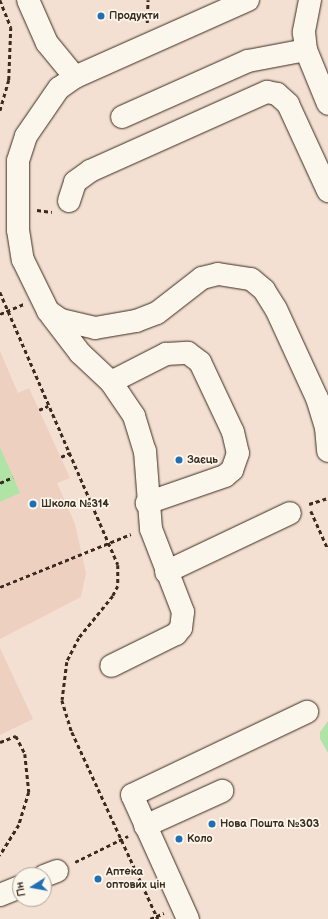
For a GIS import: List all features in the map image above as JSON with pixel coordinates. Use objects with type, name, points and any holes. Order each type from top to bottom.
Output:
[{"type":"lane","points":[[28,0],[47,43],[75,77]]},
{"type":"lane","points":[[111,666],[170,639],[182,628],[182,612],[151,529],[147,503],[145,451],[141,434],[131,410],[111,382],[70,342],[48,311],[23,260],[18,230],[18,161],[26,136],[44,107],[59,88],[75,77],[248,0]]},
{"type":"lane","points":[[310,0],[304,32],[306,50],[328,104]]},
{"type":"lane","points":[[122,117],[248,61],[306,50]]},
{"type":"lane","points":[[62,206],[75,182],[90,171],[267,92],[277,94],[288,104],[328,191]]},
{"type":"lane","points":[[48,311],[61,320],[76,325],[95,328],[117,325],[136,321],[157,313],[202,278],[218,274],[251,279],[264,290],[276,309],[317,398],[326,428],[328,451]]},
{"type":"lane","points":[[111,382],[166,354],[188,353],[200,362],[233,432],[238,453],[232,470],[225,476],[147,503]]},
{"type":"lane","points":[[166,572],[299,508]]},
{"type":"lane","points":[[188,919],[132,795],[307,712]]},
{"type":"lane","points":[[145,826],[222,791]]},
{"type":"lane","points":[[0,896],[12,891]]},
{"type":"path","points":[[0,0],[11,27],[9,80],[0,111]]},
{"type":"path","points":[[30,209],[62,206]]},
{"type":"path","points":[[0,292],[7,312],[48,406],[110,542],[118,565],[118,586],[113,596],[72,649],[63,673],[62,700],[72,732],[158,919]]},
{"type":"path","points":[[0,314],[7,312]]},
{"type":"path","points":[[39,410],[48,406]]},
{"type":"path","points":[[61,457],[70,453]]},
{"type":"path","points":[[0,483],[13,477]]},
{"type":"path","points":[[328,498],[299,508],[328,549]]},
{"type":"path","points":[[0,587],[110,542]]},
{"type":"path","points":[[0,742],[16,736],[25,754],[29,792],[19,825],[0,855]]},
{"type":"path","points":[[52,872],[121,840],[145,826]]},
{"type":"shaded area","name":"Школа №314","points":[[0,351],[18,393],[29,388],[70,478],[57,483],[75,524],[86,573],[81,597],[0,639]]},
{"type":"shaded area","points":[[0,648],[33,719],[0,735]]},
{"type":"green space","points":[[0,447],[20,493],[0,502]]},
{"type":"green space","points":[[328,721],[328,753],[320,739],[320,732]]},
{"type":"place","name":"Продукти","points":[[101,16]]},
{"type":"place","name":"Заєць","points":[[179,460]]},
{"type":"place","name":"Школа №314","points":[[33,504]]},
{"type":"place","name":"Нова Пошта №303","points":[[212,824]]},
{"type":"place","name":"Коло","points":[[179,839]]},
{"type":"place","name":"Аптека оптових цін","points":[[98,879]]}]
